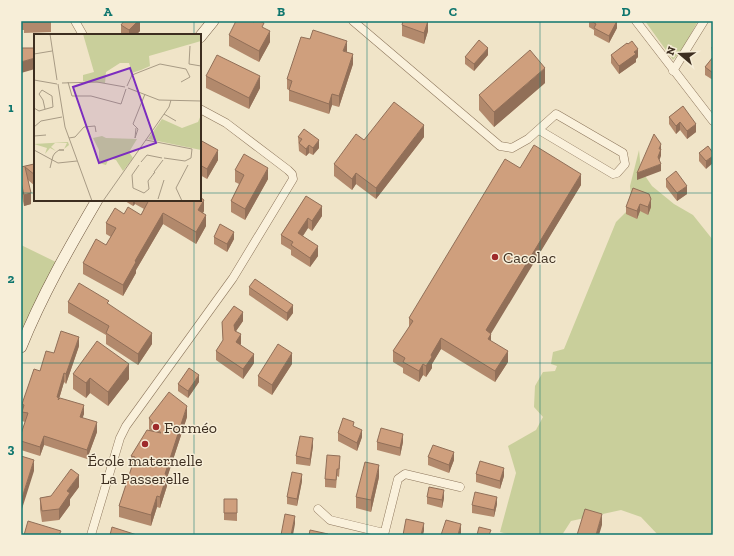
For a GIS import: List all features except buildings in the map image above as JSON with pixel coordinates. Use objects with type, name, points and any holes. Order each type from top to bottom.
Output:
[{"type":"street","points":[[75,21],[82,34]]},
{"type":"street","points":[[201,36],[213,21]]},
{"type":"street","points":[[353,21],[500,146],[512,148],[528,139],[556,114],[623,153],[625,164],[617,173],[613,174],[539,130]]},
{"type":"street","points":[[636,21],[713,121]]},
{"type":"street","points":[[673,71],[704,21]]},
{"type":"street","points":[[91,535],[120,438],[126,426],[233,278],[293,179],[292,174],[288,170],[226,123],[201,110]]},
{"type":"street","points":[[21,347],[41,300],[56,270],[97,201]]},
{"type":"street","points":[[318,509],[330,520],[384,534],[398,479],[405,474],[460,487]]},
{"type":"green space","points":[[645,21],[698,21],[682,50],[673,60]]},
{"type":"green space","points":[[639,150],[641,170],[652,186],[674,204],[693,215],[713,240],[713,535],[658,535],[641,517],[621,510],[571,521],[562,535],[511,535],[500,532],[516,473],[508,446],[536,430],[543,417],[534,407],[535,386],[543,372],[555,371],[557,366],[551,364],[553,352],[564,349],[616,222],[632,206],[630,186]]},
{"type":"green space","points":[[21,245],[60,264],[21,347]]},
{"type":"place","name":"Cacolac","points":[[495,257]]},
{"type":"place","name":"Forméo","points":[[156,427]]},
{"type":"place","name":"École maternelle La Passerelle","points":[[145,444]]}]
